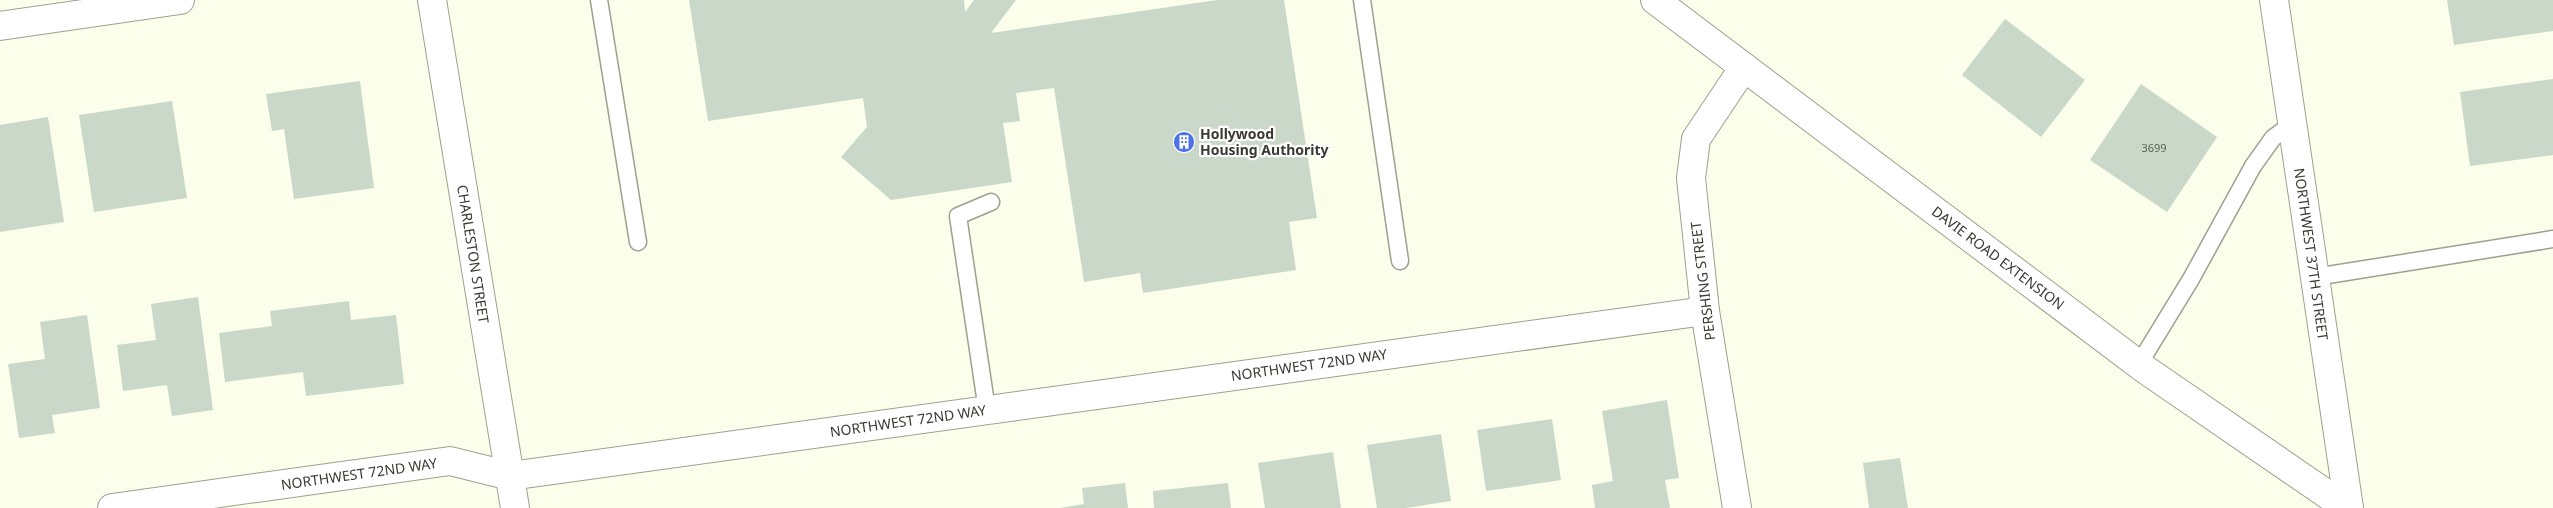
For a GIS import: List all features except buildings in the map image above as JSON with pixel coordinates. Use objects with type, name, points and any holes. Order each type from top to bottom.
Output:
[{"type":"street","points":[[0,26],[180,0]]},
{"type":"street","name":"CHARLESTON STREET","points":[[432,0],[515,508]]},
{"type":"street","name":"NORTHWEST 37TH STREET","points":[[2274,0],[2348,508]]},
{"type":"street","name":"DAVIE ROAD EXTENSION","points":[[1659,1],[2139,364],[2348,508]]},
{"type":"street","name":"PERSHING STREET","points":[[1737,508],[1705,311],[1691,178],[1696,138],[1744,67]]},
{"type":"street","name":"NORTHWEST 72ND WAY","points":[[112,508],[450,461],[510,476],[1705,311]]},
{"type":"lane","points":[[599,0],[638,242]]},
{"type":"lane","points":[[1362,0],[1400,261]]},
{"type":"lane","points":[[2139,364],[2191,279],[2253,166],[2274,138],[2292,124]]},
{"type":"lane","points":[[987,410],[958,216],[991,202]]},
{"type":"lane","points":[[2315,277],[2553,239]]},
{"type":"place","name":"Hollywood Housing Authority","points":[[1184,142]]}]
